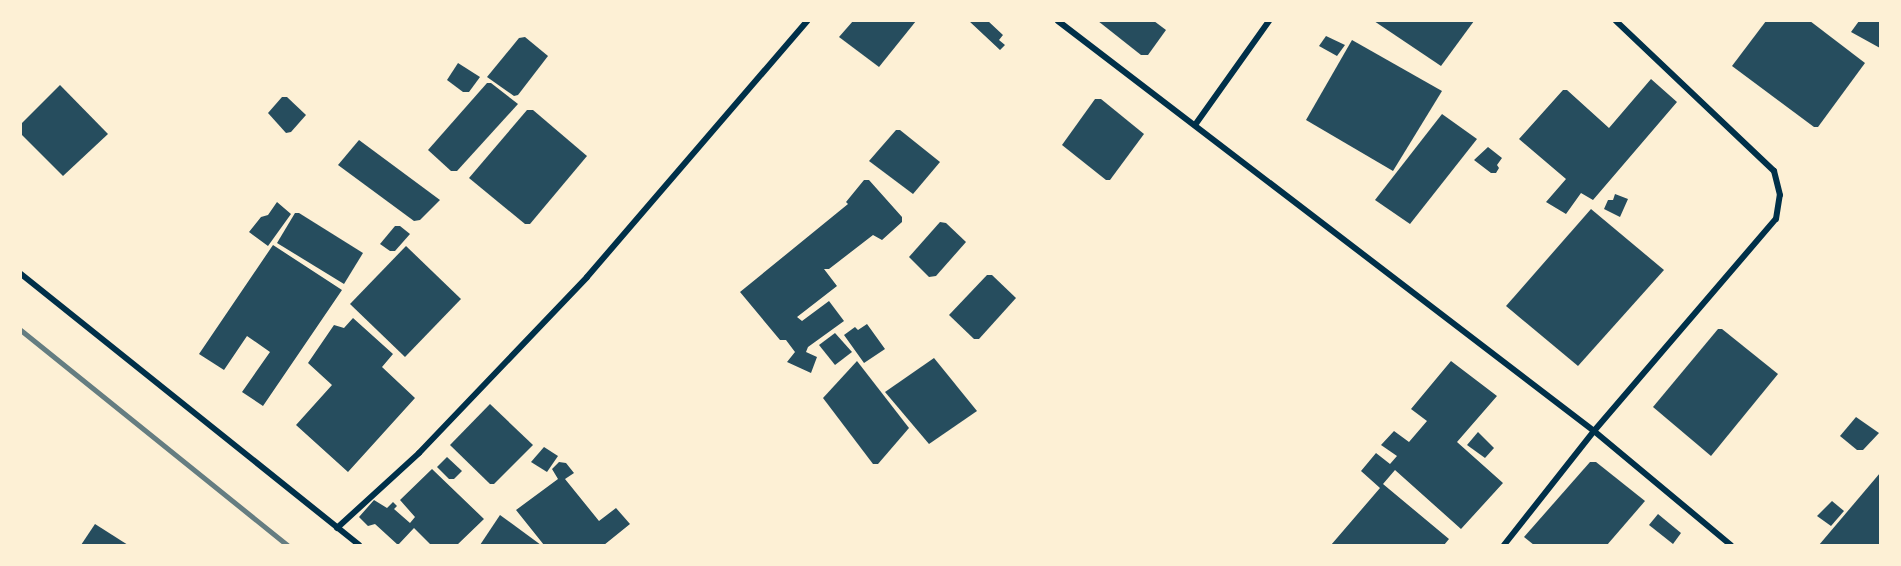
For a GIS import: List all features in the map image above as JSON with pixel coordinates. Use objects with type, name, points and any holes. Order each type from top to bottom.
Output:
[{"type":"street","points":[[337,528],[419,453],[587,277],[807,21]]},
{"type":"street","points":[[1058,21],[1594,431],[1731,545]]},
{"type":"street","points":[[1195,125],[1269,21]]},
{"type":"street","points":[[1504,545],[1594,431],[1776,219],[1780,195],[1774,171],[1616,21]]},
{"type":"street","points":[[21,274],[359,545]]},
{"type":"building","points":[[853,21],[916,21],[879,67],[839,37]]},
{"type":"building","points":[[969,21],[988,21],[1003,35],[999,40],[1005,45],[1000,50]]},
{"type":"building","points":[[1098,21],[1154,21],[1166,30],[1148,55],[1141,55]]},
{"type":"building","points":[[1374,21],[1474,21],[1441,66]]},
{"type":"building","points":[[1766,21],[1810,21],[1865,63],[1818,127],[1814,127],[1732,66]]},
{"type":"building","points":[[1859,21],[1880,21],[1880,48],[1851,32]]},
{"type":"building","points":[[1326,36],[1345,45],[1337,56],[1319,46]]},
{"type":"building","points":[[525,37],[548,56],[518,95],[514,96],[487,77],[519,38]]},
{"type":"building","points":[[1352,40],[1442,91],[1393,171],[1306,120]]},
{"type":"building","points":[[458,63],[480,77],[469,92],[463,92],[447,80]]},
{"type":"building","points":[[1651,79],[1677,102],[1593,200],[1581,193],[1566,214],[1546,202],[1566,179],[1519,139],[1563,90],[1567,90],[1609,128]]},
{"type":"building","points":[[487,83],[491,83],[518,104],[457,171],[451,171],[428,150]]},
{"type":"building","points":[[60,85],[108,134],[63,176],[21,134],[21,124]]},
{"type":"building","points":[[282,97],[287,97],[306,115],[291,132],[286,133],[268,113]]},
{"type":"building","points":[[1095,99],[1101,99],[1144,134],[1110,180],[1106,180],[1062,145]]},
{"type":"building","points":[[527,110],[533,110],[587,156],[530,224],[525,224],[469,178]]},
{"type":"building","points":[[1442,114],[1477,139],[1410,224],[1375,200]]},
{"type":"building","points":[[896,130],[900,130],[940,162],[913,194],[869,161]]},
{"type":"building","points":[[359,140],[440,200],[420,220],[414,221],[338,165]]},
{"type":"building","points":[[1488,147],[1502,158],[1497,165],[1499,168],[1496,173],[1491,173],[1474,160]]},
{"type":"building","points":[[864,180],[869,180],[902,217],[902,222],[882,240],[873,235],[829,269],[824,269],[837,286],[797,317],[802,321],[829,301],[844,321],[808,347],[806,352],[817,357],[811,373],[787,362],[795,352],[786,340],[780,340],[740,292],[848,204],[846,202]]},
{"type":"building","points":[[1615,194],[1628,199],[1620,217],[1604,209],[1608,200],[1613,200]]},
{"type":"building","points":[[277,202],[291,214],[268,246],[249,232],[261,217],[268,215]]},
{"type":"building","points":[[1591,209],[1664,270],[1578,366],[1506,306]]},
{"type":"building","points":[[295,213],[299,213],[363,253],[344,284],[277,243]]},
{"type":"building","points":[[940,222],[946,223],[966,242],[936,276],[929,277],[909,257]]},
{"type":"building","points":[[395,226],[400,226],[410,234],[395,251],[390,251],[380,244]]},
{"type":"building","points":[[273,245],[342,290],[263,406],[242,392],[270,352],[247,336],[224,370],[199,354]]},
{"type":"building","points":[[406,246],[461,299],[405,357],[350,304]]},
{"type":"building","points":[[987,275],[992,275],[1016,298],[979,339],[974,339],[949,315]]},
{"type":"building","points":[[353,318],[393,354],[382,367],[415,398],[348,472],[296,425],[332,385],[308,363],[334,325],[344,328]]},
{"type":"building","points":[[867,324],[885,349],[864,363],[844,335],[855,327],[858,330]]},
{"type":"building","points":[[1718,329],[1722,329],[1778,374],[1711,456],[1653,407]]},
{"type":"building","points":[[835,333],[852,352],[835,365],[819,345]]},
{"type":"building","points":[[934,358],[977,411],[929,444],[885,392]]},
{"type":"building","points":[[857,361],[909,428],[878,464],[873,464],[823,398]]},
{"type":"building","points":[[1451,361],[1497,396],[1457,442],[1503,483],[1461,529],[1395,470],[1383,484],[1449,539],[1444,545],[1331,545],[1380,488],[1361,471],[1376,453],[1390,464],[1397,456],[1381,445],[1394,431],[1409,442],[1427,421],[1411,409]]},
{"type":"building","points":[[490,404],[533,445],[494,484],[490,484],[450,445]]},
{"type":"building","points":[[1856,417],[1879,433],[1863,450],[1857,450],[1840,436]]},
{"type":"building","points":[[1478,432],[1494,448],[1485,458],[1467,445]]},
{"type":"building","points":[[544,447],[558,456],[547,472],[531,462]]},
{"type":"building","points":[[447,457],[462,471],[454,479],[449,479],[437,467]]},
{"type":"building","points":[[559,462],[566,463],[574,473],[565,479],[599,521],[616,508],[630,524],[604,545],[544,545],[516,510],[558,479],[552,469]]},
{"type":"building","points":[[1590,462],[1596,462],[1645,501],[1607,545],[1534,545],[1524,537]]},
{"type":"building","points":[[432,469],[484,519],[457,545],[431,545],[414,528],[398,545],[375,524],[368,526],[359,517],[374,500],[387,508],[393,502],[397,506],[394,509],[410,523],[415,517],[400,500]]},
{"type":"building","points":[[1880,473],[1880,545],[1819,545]]},
{"type":"building","points":[[1832,501],[1844,511],[1831,526],[1817,516]]},
{"type":"building","points":[[1658,514],[1681,533],[1673,544],[1649,525]]},
{"type":"building","points":[[500,515],[541,545],[480,545]]},
{"type":"building","points":[[95,524],[128,545],[81,545]]},
{"type":"railway","points":[[21,330],[287,545]]}]
